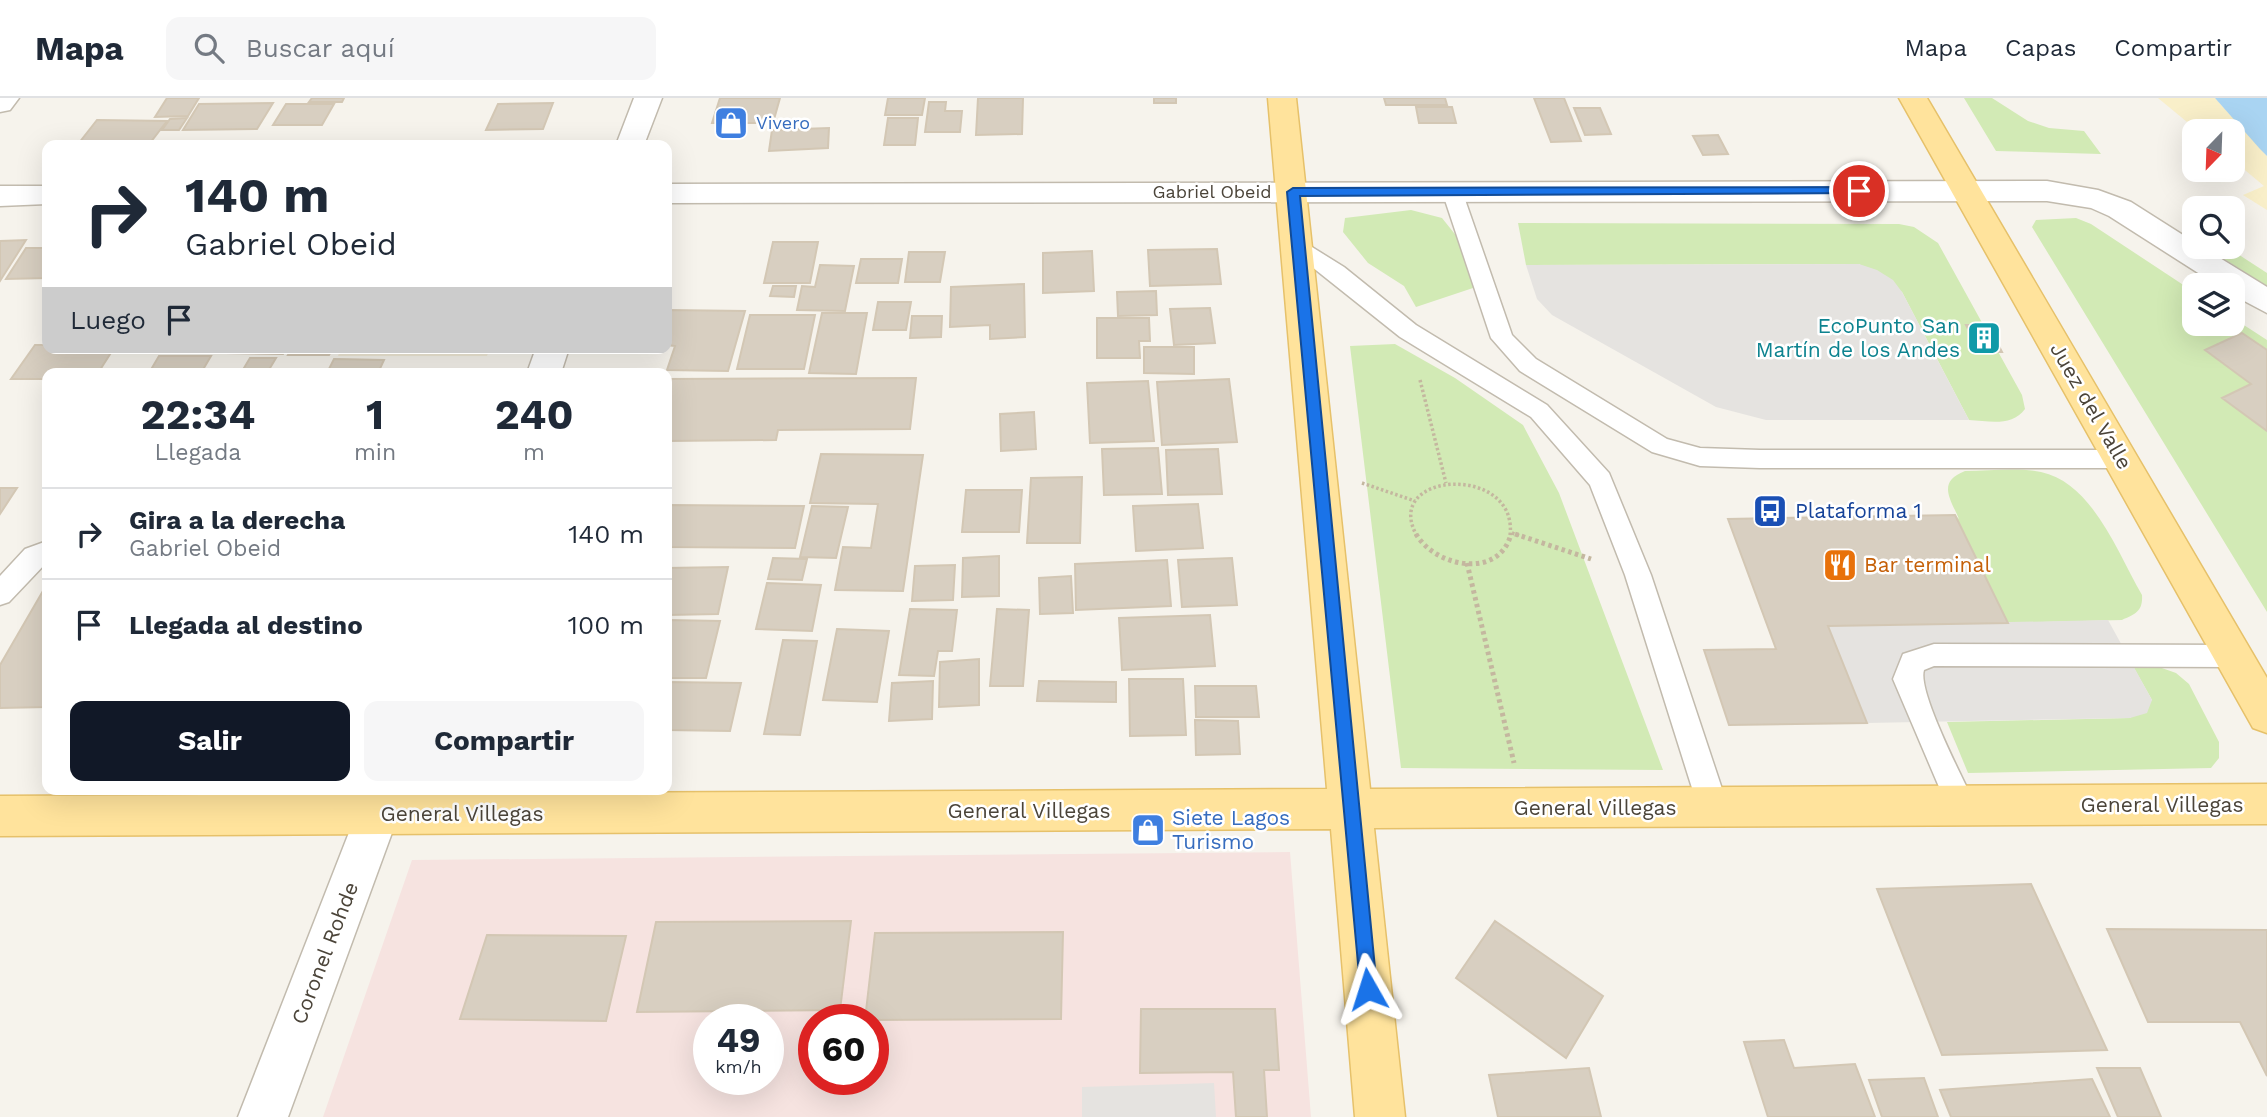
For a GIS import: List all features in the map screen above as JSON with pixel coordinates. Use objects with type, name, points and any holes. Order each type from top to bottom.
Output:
[{"type":"main road","points":[[1282,98],[1380,1117]]},
{"type":"main road","name":"Juez del Valle","points":[[1913,98],[2267,715]]},
{"type":"main road","name":"General Villegas","points":[[0,816],[382,802],[1350,809],[2267,804]]},
{"type":"street","points":[[0,104],[5,98]]},
{"type":"street","points":[[632,140],[648,98]]},
{"type":"street","name":"Gabriel Obeid","points":[[672,194],[2047,191],[2098,200],[2120,209],[2267,302]]},
{"type":"street","points":[[0,196],[42,195]]},
{"type":"street","name":"Coronel Rohde","points":[[263,1117],[382,802]]},
{"type":"lane","points":[[1452,191],[1502,338],[1528,365],[1660,446],[1700,457],[1760,459],[2121,459]]},
{"type":"lane","points":[[1298,246],[1336,272],[1408,331],[1539,411],[1600,480],[1638,575],[1713,807]]},
{"type":"lane","points":[[0,594],[34,556],[42,553]]},
{"type":"lane","points":[[1961,806],[1914,700],[1907,679],[1913,662],[1934,654],[2233,656]]},
{"type":"path","points":[[1408,331],[1446,483]]},
{"type":"path","points":[[1446,483],[1465,484],[1495,497],[1506,509],[1512,533],[1506,547],[1495,557],[1467,563],[1446,560],[1431,552],[1411,529],[1409,515],[1415,500],[1433,486],[1446,483]]},
{"type":"path","points":[[1512,533],[1638,575]]},
{"type":"path","points":[[1467,563],[1525,808]]},
{"type":"shaded area","points":[[1859,264],[1877,270],[1893,280],[1902,292],[1969,420],[1766,420],[1716,407],[1552,315],[1537,299],[1526,265]]},
{"type":"shaded area","points":[[339,354],[488,354],[487,356],[338,356]]},
{"type":"shaded area","points":[[2108,620],[2152,700],[2147,713],[2130,718],[1867,723],[1828,626]]},
{"type":"shaded area","points":[[1290,852],[1311,1117],[323,1117],[412,860]]},
{"type":"shaded area","points":[[1214,1083],[1216,1117],[1082,1117],[1082,1087]]},
{"type":"green space","points":[[1964,98],[1992,98],[2028,121],[2049,128],[2084,131],[2101,154],[1996,151]]},
{"type":"green space","points":[[1411,210],[1442,218],[1458,238],[1476,287],[1416,307],[1404,286],[1368,263],[1343,232],[1345,218]]},
{"type":"green space","points":[[2076,218],[2091,224],[2182,284],[2182,336],[2245,336],[2245,326],[2267,340],[2267,612],[2032,227],[2036,220]]},
{"type":"green space","points":[[1518,223],[1899,224],[1914,227],[1938,243],[2022,395],[2025,409],[2020,415],[2007,421],[1969,420],[1902,292],[1859,264],[1526,265]]},
{"type":"green space","points":[[2224,259],[2245,259],[2267,273],[2267,286]]},
{"type":"green space","points":[[1395,344],[1455,378],[1523,425],[1559,493],[1663,770],[1401,768],[1350,346]]},
{"type":"green space","points":[[2013,469],[2041,472],[2059,479],[2075,490],[2102,522],[2142,595],[2138,611],[2122,620],[2008,623],[1955,515],[1959,519],[1948,491],[1951,480],[1965,471]]},
{"type":"green space","points":[[2159,667],[2176,673],[2189,684],[2219,742],[2219,758],[2211,768],[1968,773],[1947,722],[2130,718],[2152,700],[2134,668]]},
{"type":"sand","points":[[2158,98],[2215,98],[2234,119],[2183,119]]},
{"type":"sand","points":[[2245,131],[2267,156],[2267,210],[2243,195],[2264,186],[2245,170]]},
{"type":"water","points":[[2215,98],[2267,98],[2267,156],[2245,132],[2245,119],[2234,119]]},
{"type":"building","points":[[167,98],[199,98],[188,116],[155,117]]},
{"type":"building","points":[[312,98],[344,98],[342,102],[309,102]]},
{"type":"building","points":[[720,98],[780,98],[773,123],[712,123]]},
{"type":"building","points":[[888,98],[925,98],[922,115],[885,115]]},
{"type":"building","points":[[978,98],[1023,98],[1022,134],[976,135]]},
{"type":"building","points":[[1154,98],[1176,98],[1176,103],[1154,103]]},
{"type":"building","points":[[1384,98],[1445,98],[1447,105],[1386,105]]},
{"type":"building","points":[[1534,98],[1564,98],[1581,141],[1551,142]]},
{"type":"building","points":[[929,102],[946,102],[945,111],[962,111],[960,132],[925,132]]},
{"type":"building","points":[[273,103],[257,129],[183,130],[199,104]]},
{"type":"building","points":[[553,103],[543,129],[486,130],[498,104]]},
{"type":"building","points":[[286,104],[334,104],[322,125],[273,125]]},
{"type":"building","points":[[1416,107],[1452,107],[1456,123],[1419,123]]},
{"type":"building","points":[[1574,108],[1600,108],[1611,134],[1585,135]]},
{"type":"building","points":[[187,118],[179,130],[162,130],[170,119]]},
{"type":"building","points":[[888,118],[918,118],[915,145],[884,145]]},
{"type":"building","points":[[97,120],[167,121],[152,140],[81,140]]},
{"type":"building","points":[[829,128],[828,148],[769,151],[772,130]]},
{"type":"building","points":[[1718,135],[1728,154],[1703,155],[1693,136]]},
{"type":"building","points":[[26,240],[0,281],[0,241]]},
{"type":"building","points":[[773,242],[818,242],[810,283],[764,283]]},
{"type":"building","points":[[26,248],[42,248],[42,278],[6,279]]},
{"type":"building","points":[[1217,249],[1221,284],[1150,286],[1148,250]]},
{"type":"building","points":[[1092,251],[1094,291],[1043,293],[1043,253]]},
{"type":"building","points":[[909,252],[945,252],[940,282],[905,282]]},
{"type":"building","points":[[861,259],[902,259],[898,283],[856,283]]},
{"type":"building","points":[[820,265],[854,266],[845,311],[797,310],[802,286],[815,287]]},
{"type":"building","points":[[1024,284],[1025,337],[990,339],[990,325],[950,327],[951,287]]},
{"type":"building","points":[[773,286],[796,286],[794,297],[770,296]]},
{"type":"building","points":[[1156,291],[1157,315],[1118,316],[1117,292]]},
{"type":"building","points":[[878,302],[911,302],[906,330],[873,330]]},
{"type":"building","points":[[1210,308],[1215,343],[1174,345],[1170,309]]},
{"type":"building","points":[[672,310],[745,311],[728,371],[672,370],[668,368],[675,346],[672,346]]},
{"type":"building","points":[[822,313],[867,313],[856,374],[809,373]]},
{"type":"building","points":[[750,315],[815,315],[804,369],[737,369]]},
{"type":"building","points":[[912,316],[942,316],[941,337],[910,338]]},
{"type":"building","points":[[1097,318],[1149,318],[1150,341],[1139,341],[1140,358],[1097,358]]},
{"type":"building","name":"EcoPunto San Martín de los Andes","points":[[1966,325],[1988,325],[2002,352],[1980,352]]},
{"type":"building","points":[[2245,335],[2267,350],[2267,431],[2222,398],[2251,384],[2205,350],[2235,336]]},
{"type":"building","points":[[35,345],[42,345],[42,354],[110,354],[101,368],[42,368],[42,379],[11,379]]},
{"type":"building","points":[[1144,347],[1194,347],[1194,374],[1144,373]]},
{"type":"building","points":[[289,354],[330,354],[329,355]]},
{"type":"building","points":[[159,356],[211,356],[204,368],[152,368]]},
{"type":"building","points":[[250,358],[276,358],[270,368],[244,368]]},
{"type":"building","points":[[334,359],[384,360],[380,368],[330,368]]},
{"type":"building","points":[[916,378],[910,429],[778,430],[776,440],[672,441],[672,379]]},
{"type":"building","points":[[1229,379],[1237,442],[1162,445],[1157,382]]},
{"type":"building","points":[[1148,381],[1154,441],[1090,443],[1087,383]]},
{"type":"building","points":[[1034,412],[1036,449],[1001,451],[1000,414]]},
{"type":"building","points":[[1158,448],[1162,494],[1104,495],[1102,449]]},
{"type":"building","points":[[1218,449],[1222,494],[1168,495],[1166,450]]},
{"type":"building","points":[[821,454],[923,455],[903,591],[835,590],[843,547],[871,548],[878,504],[810,503]]},
{"type":"building","points":[[1082,477],[1080,543],[1027,543],[1031,478]]},
{"type":"building","points":[[0,488],[17,488],[0,514]]},
{"type":"building","points":[[966,490],[1022,490],[1019,532],[962,532]]},
{"type":"building","points":[[1198,504],[1203,548],[1136,551],[1133,506]]},
{"type":"building","points":[[672,505],[804,506],[795,548],[672,547]]},
{"type":"building","points":[[812,506],[848,507],[836,558],[800,557]]},
{"type":"building","points":[[1955,515],[2008,623],[1828,626],[1867,723],[1729,725],[1704,650],[1776,649],[1728,519]]},
{"type":"building","points":[[999,556],[999,596],[962,597],[963,558]]},
{"type":"building","points":[[773,558],[807,559],[802,580],[768,579]]},
{"type":"building","points":[[1232,558],[1237,605],[1182,607],[1178,560]]},
{"type":"building","points":[[1167,560],[1171,606],[1076,610],[1075,564]]},
{"type":"building","points":[[955,565],[953,600],[912,601],[915,566]]},
{"type":"building","points":[[728,567],[718,614],[672,615],[672,568]]},
{"type":"building","points":[[1071,576],[1073,613],[1040,614],[1039,578]]},
{"type":"building","points":[[767,583],[821,585],[812,631],[756,629]]},
{"type":"building","points":[[42,593],[42,707],[0,708],[0,665]]},
{"type":"building","points":[[910,609],[957,610],[952,651],[938,651],[934,676],[899,675]]},
{"type":"building","points":[[997,609],[1029,610],[1023,686],[990,686]]},
{"type":"building","points":[[1210,615],[1215,666],[1122,670],[1119,618]]},
{"type":"building","points":[[672,620],[720,621],[706,678],[672,678]]},
{"type":"building","points":[[837,629],[889,631],[877,702],[823,700]]},
{"type":"building","points":[[783,640],[817,641],[800,735],[764,734]]},
{"type":"building","points":[[979,659],[979,705],[939,707],[940,662]]},
{"type":"building","points":[[1129,679],[1183,679],[1186,735],[1130,736]]},
{"type":"building","points":[[933,681],[932,719],[889,721],[892,683]]},
{"type":"building","points":[[1039,681],[1116,682],[1116,702],[1037,701]]},
{"type":"building","points":[[672,682],[741,683],[730,731],[672,730]]},
{"type":"building","points":[[1195,686],[1256,686],[1259,717],[1196,717]]},
{"type":"building","points":[[1195,720],[1238,721],[1240,754],[1196,755]]},
{"type":"building","points":[[2031,884],[2107,1050],[1942,1055],[1877,889]]},
{"type":"building","points":[[851,921],[841,1004],[798,1004],[798,1010],[784,1011],[784,1004],[693,1004],[693,1011],[637,1012],[656,922]]},
{"type":"building","points":[[1495,921],[1603,996],[1566,1058],[1456,978]]},
{"type":"building","points":[[2107,929],[2267,930],[2267,1076],[2240,1022],[2148,1022]]},
{"type":"building","points":[[1063,932],[1061,1019],[889,1020],[889,1004],[867,1004],[875,933]]},
{"type":"building","points":[[487,935],[626,936],[606,1021],[460,1019]]},
{"type":"building","points":[[1141,1009],[1275,1009],[1279,1070],[1264,1070],[1267,1117],[1236,1117],[1233,1072],[1140,1073]]},
{"type":"building","points":[[1784,1040],[1794,1068],[1855,1064],[1875,1117],[1768,1117],[1744,1042]]},
{"type":"building","points":[[1589,1068],[1601,1117],[1498,1117],[1489,1075]]},
{"type":"building","points":[[2097,1068],[2140,1068],[2161,1117],[2118,1117]]},
{"type":"building","points":[[1924,1078],[1938,1117],[1882,1117],[1869,1080]]},
{"type":"building","points":[[2092,1079],[2110,1117],[1951,1117],[1940,1090]]},
{"type":"place","name":"Vivero","points":[[731,123]]},
{"type":"place","name":"EcoPunto San Martín de los Andes","points":[[1984,338]]},
{"type":"place","name":"Plataforma 1","points":[[1770,511]]},
{"type":"place","name":"Bar terminal","points":[[1840,565]]},
{"type":"place","name":"Siete Lagos Turismo","points":[[1148,830]]},
{"type":"route","points":[[1368,989],[1293,192],[1859,191]]}]
